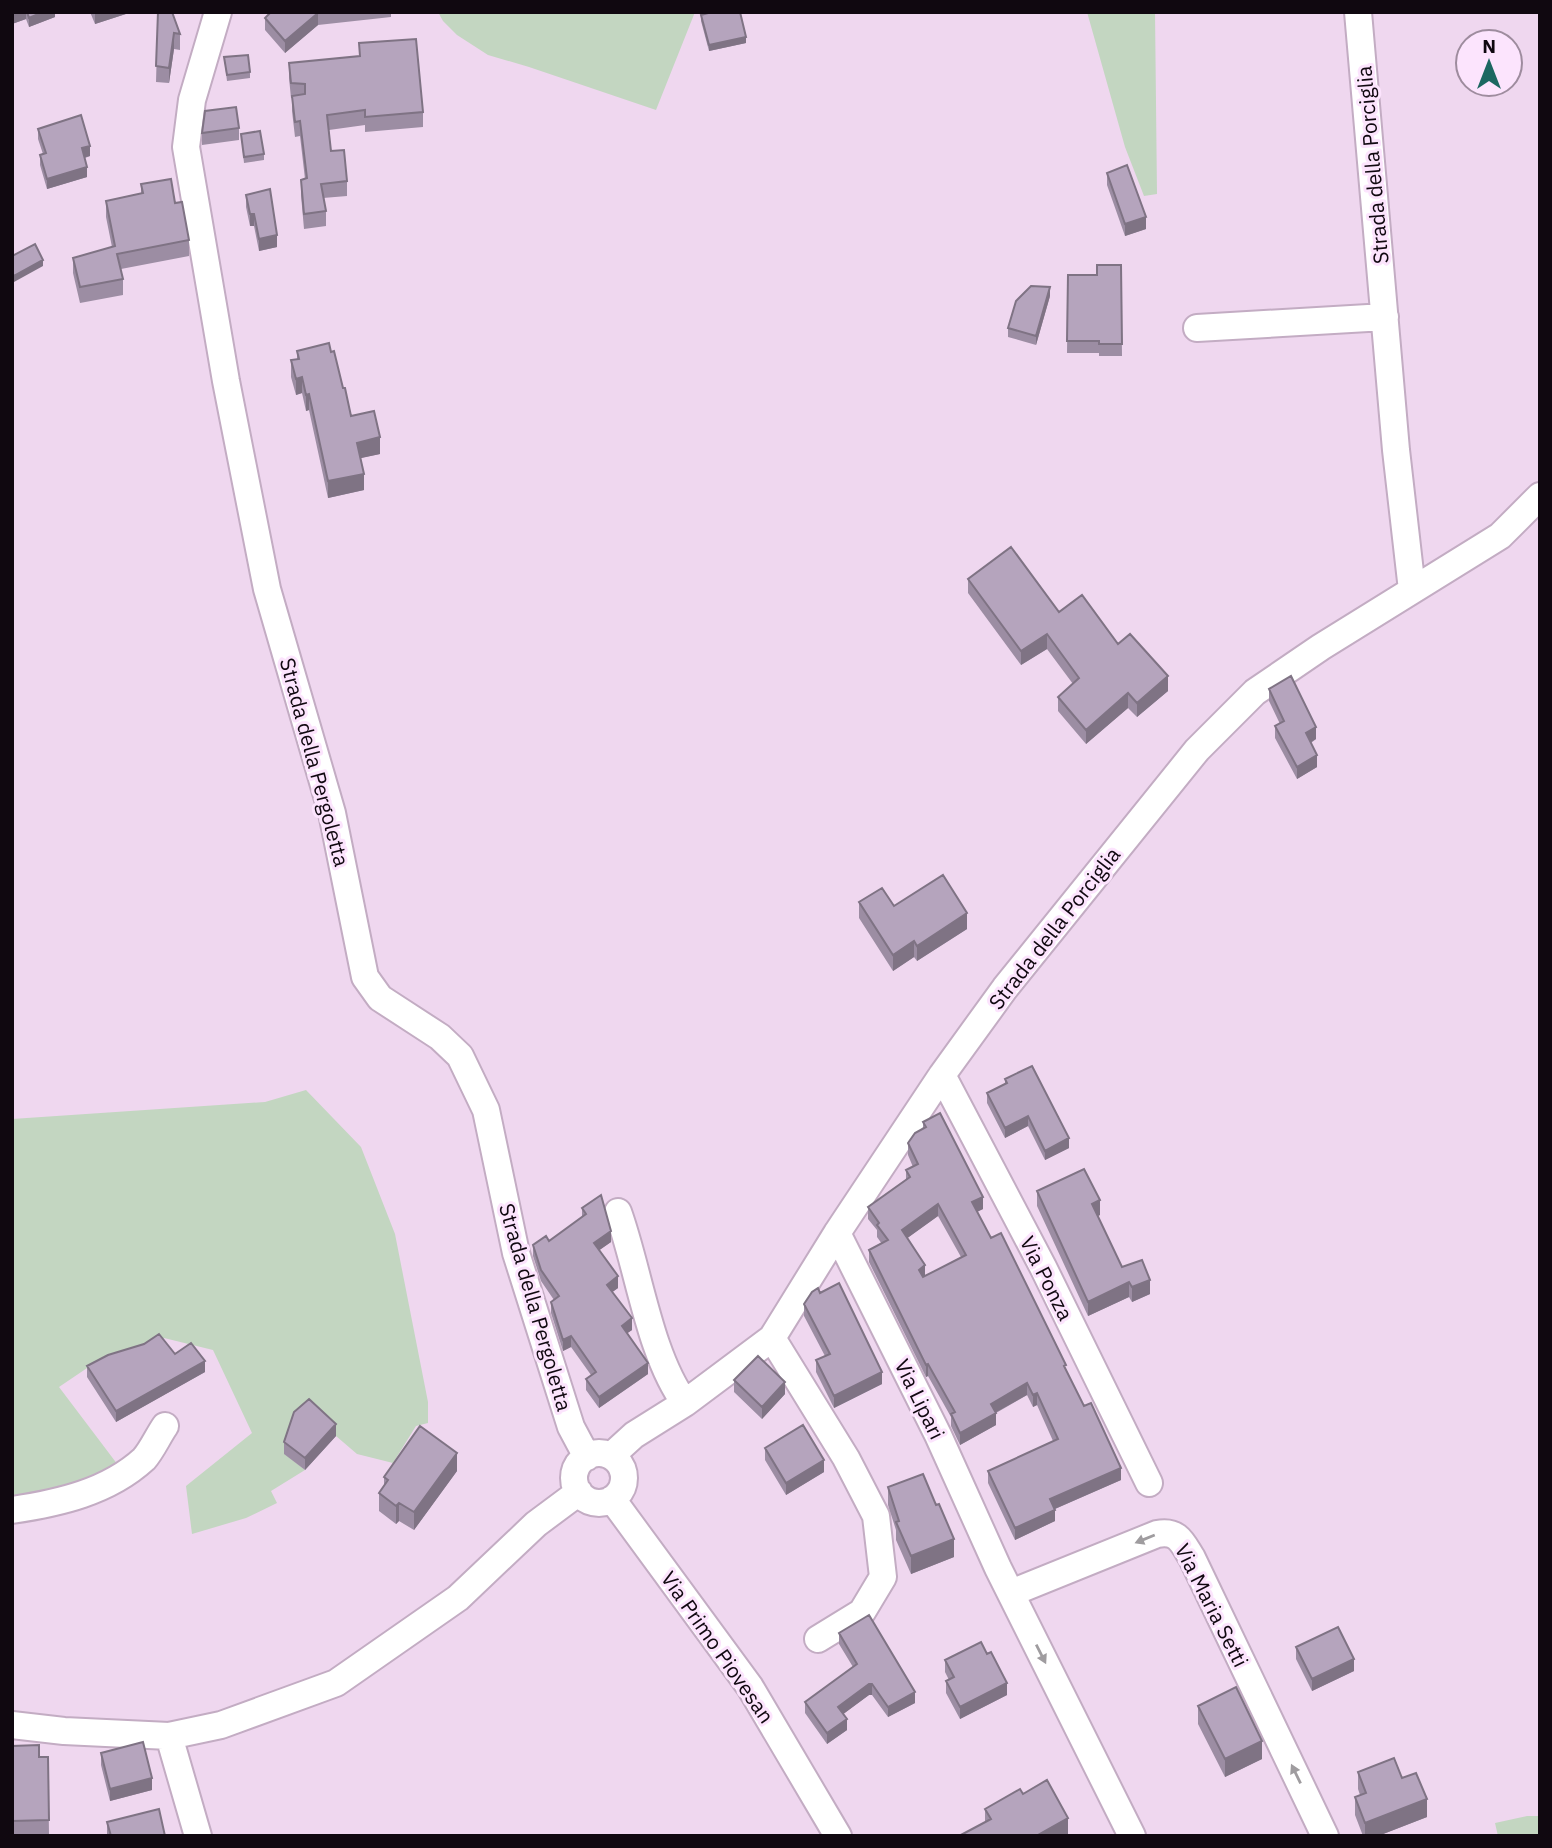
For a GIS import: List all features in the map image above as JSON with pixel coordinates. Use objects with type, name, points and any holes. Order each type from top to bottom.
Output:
[{"type":"street","name":"Strada della Pergoletta","points":[[218,12],[192,100],[186,147],[226,381],[267,589],[332,813],[365,977],[380,998],[440,1037],[460,1056],[486,1110],[516,1253],[571,1427],[599,1457]]},
{"type":"street","name":"Strada della Porciglia","points":[[1358,12],[1396,450],[1412,590]]},
{"type":"street","points":[[1197,328],[1385,317]]},
{"type":"street","name":"Strada della Porciglia","points":[[599,1457],[685,1403],[772,1338],[837,1233],[942,1075],[1005,988],[1197,750],[1255,692],[1321,646],[1500,536],[1540,496]]},
{"type":"street","name":"Via Ponza","points":[[942,1075],[1043,1267],[1149,1483]]},
{"type":"street","points":[[618,1212],[649,1320],[674,1388],[685,1403]]},
{"type":"street","name":"Via Lipari","points":[[837,1233],[938,1435],[1011,1593]]},
{"type":"street","points":[[772,1338],[846,1458],[876,1516],[883,1577],[862,1612],[818,1639]]},
{"type":"street","points":[[12,1510],[44,1505],[106,1487],[145,1457],[164,1426]]},
{"type":"street","points":[[599,1457],[620,1465],[624,1478],[622,1489],[612,1499],[603,1503],[584,1498],[575,1480],[580,1463],[599,1457]]},
{"type":"street","points":[[12,1726],[169,1736],[221,1725],[336,1683],[458,1598],[536,1524],[579,1492]]},
{"type":"street","name":"Via Primo Piovesan","points":[[612,1499],[750,1687],[838,1836]]},
{"type":"street","name":"Via Maria Setti","points":[[1011,1593],[1157,1534],[1172,1533],[1178,1537],[1198,1570],[1325,1836]]},
{"type":"street","points":[[1011,1593],[1132,1836]]},
{"type":"street","points":[[169,1736],[198,1836]]},
{"type":"green space","points":[[438,12],[695,12],[656,110],[488,55],[457,35]]},
{"type":"green space","points":[[1087,12],[1155,12],[1157,194],[1144,196],[1125,147]]},
{"type":"green space","points":[[306,1090],[361,1147],[395,1234],[428,1402],[428,1423],[416,1426],[393,1463],[357,1454],[308,1412],[284,1453],[305,1470],[271,1491],[277,1503],[246,1518],[192,1534],[186,1486],[252,1433],[213,1350],[164,1338],[99,1360],[59,1387],[124,1473],[12,1510],[12,1119],[265,1102]]},
{"type":"green space","points":[[1540,1816],[1540,1836],[1498,1836],[1495,1823]]},
{"type":"building","points":[[27,12],[43,12],[29,18]]},
{"type":"building","points":[[158,12],[172,12],[180,34],[174,33],[169,68],[156,66]]},
{"type":"building","points":[[271,12],[326,12],[318,13],[285,41],[265,18]]},
{"type":"building","points":[[712,12],[740,12],[746,37],[709,45],[701,15]]},
{"type":"building","points":[[416,39],[423,112],[365,117],[365,110],[327,115],[331,151],[344,150],[347,181],[321,184],[326,211],[304,214],[301,180],[307,178],[300,121],[295,122],[292,96],[305,94],[305,84],[291,83],[289,63],[360,56],[359,43]]},
{"type":"building","points":[[248,55],[250,72],[227,75],[224,57]]},
{"type":"building","points":[[236,107],[239,128],[202,133],[205,111]]},
{"type":"building","points":[[81,115],[90,146],[82,148],[87,167],[47,179],[40,155],[46,153],[38,129]]},
{"type":"building","points":[[260,131],[264,154],[244,157],[241,134]]},
{"type":"building","points":[[1127,165],[1146,217],[1125,224],[1107,173]]},
{"type":"building","points":[[171,179],[175,203],[182,202],[189,240],[117,254],[123,279],[80,287],[73,258],[115,246],[106,201],[143,193],[141,184]]},
{"type":"building","points":[[270,189],[277,235],[259,239],[254,214],[250,214],[246,195]]},
{"type":"building","points":[[35,244],[43,260],[14,276],[12,256]]},
{"type":"building","points":[[1097,265],[1121,265],[1122,344],[1067,341],[1068,275],[1097,275]]},
{"type":"building","points":[[1031,286],[1050,287],[1036,336],[1008,328],[1016,301]]},
{"type":"building","points":[[329,343],[331,352],[334,351],[351,416],[374,411],[380,437],[357,443],[364,474],[328,481],[309,394],[306,395],[302,377],[296,379],[291,360],[299,359],[297,351]]},
{"type":"building","points":[[1011,547],[1059,612],[1082,595],[1118,644],[1130,634],[1168,676],[1137,703],[1128,693],[1086,730],[1058,697],[1079,678],[1047,634],[1021,651],[968,579]]},
{"type":"building","points":[[1291,676],[1316,727],[1306,733],[1317,755],[1297,767],[1275,726],[1284,721],[1269,689]]},
{"type":"building","points":[[943,875],[967,913],[917,946],[914,941],[893,955],[859,902],[882,888],[894,906]]},
{"type":"building","points":[[1032,1066],[1069,1138],[1045,1151],[1028,1116],[1005,1128],[987,1093],[1007,1083],[1005,1079]]},
{"type":"building","points":[[940,1113],[983,1197],[972,1202],[991,1238],[1001,1233],[1084,1406],[1091,1403],[1121,1468],[1050,1499],[1055,1510],[1015,1528],[988,1471],[1058,1439],[1037,1393],[1033,1395],[1027,1383],[991,1404],[996,1413],[960,1433],[951,1414],[955,1412],[928,1364],[926,1365],[869,1250],[888,1240],[868,1207],[910,1177],[906,1170],[918,1164],[908,1143],[915,1133],[926,1127],[923,1122]],"holes":[[[938,1204],[966,1255],[923,1277],[919,1270],[925,1265],[902,1230]]]},
{"type":"building","points":[[1084,1169],[1100,1200],[1092,1204],[1122,1267],[1142,1260],[1150,1280],[1132,1287],[1129,1282],[1088,1302],[1037,1191]]},
{"type":"building","points":[[601,1195],[611,1231],[594,1243],[618,1276],[607,1285],[632,1318],[622,1326],[648,1363],[599,1397],[586,1379],[596,1372],[571,1336],[563,1340],[551,1302],[559,1296],[541,1270],[533,1245],[546,1236],[549,1241],[586,1214],[582,1208]]},
{"type":"building","points":[[839,1283],[882,1372],[834,1396],[816,1360],[830,1354],[804,1304],[818,1288],[820,1293]]},
{"type":"building","points":[[159,1334],[175,1354],[191,1343],[205,1361],[116,1411],[87,1366],[108,1355],[144,1344]]},
{"type":"building","points":[[758,1356],[785,1382],[762,1407],[734,1380]]},
{"type":"building","points":[[309,1399],[336,1424],[305,1458],[284,1442],[294,1412]]},
{"type":"building","points":[[803,1425],[824,1460],[786,1483],[765,1448]]},
{"type":"building","points":[[420,1426],[457,1453],[414,1512],[399,1503],[396,1506],[379,1493],[388,1480],[384,1477]]},
{"type":"building","points":[[923,1474],[954,1539],[911,1556],[896,1522],[899,1521],[888,1487]]},
{"type":"building","points":[[869,1615],[915,1692],[888,1707],[872,1684],[869,1684],[838,1707],[847,1719],[827,1733],[805,1702],[857,1664],[839,1633]]},
{"type":"building","points":[[1338,1627],[1354,1659],[1312,1679],[1296,1647]]},
{"type":"building","points":[[981,1642],[987,1654],[991,1652],[1007,1683],[960,1707],[946,1681],[954,1677],[945,1660]]},
{"type":"building","points":[[1236,1687],[1262,1741],[1225,1759],[1198,1706]]},
{"type":"building","points":[[143,1742],[152,1778],[110,1789],[101,1753]]},
{"type":"building","points":[[39,1745],[39,1757],[48,1757],[49,1820],[12,1821],[12,1746]]},
{"type":"building","points":[[1394,1758],[1402,1778],[1416,1773],[1427,1799],[1365,1823],[1355,1797],[1366,1793],[1358,1772]]},
{"type":"building","points":[[1047,1780],[1068,1818],[1039,1836],[959,1836],[991,1819],[985,1809],[1020,1789],[1023,1794]]},
{"type":"building","points":[[159,1809],[165,1836],[111,1836],[107,1822]]}]
